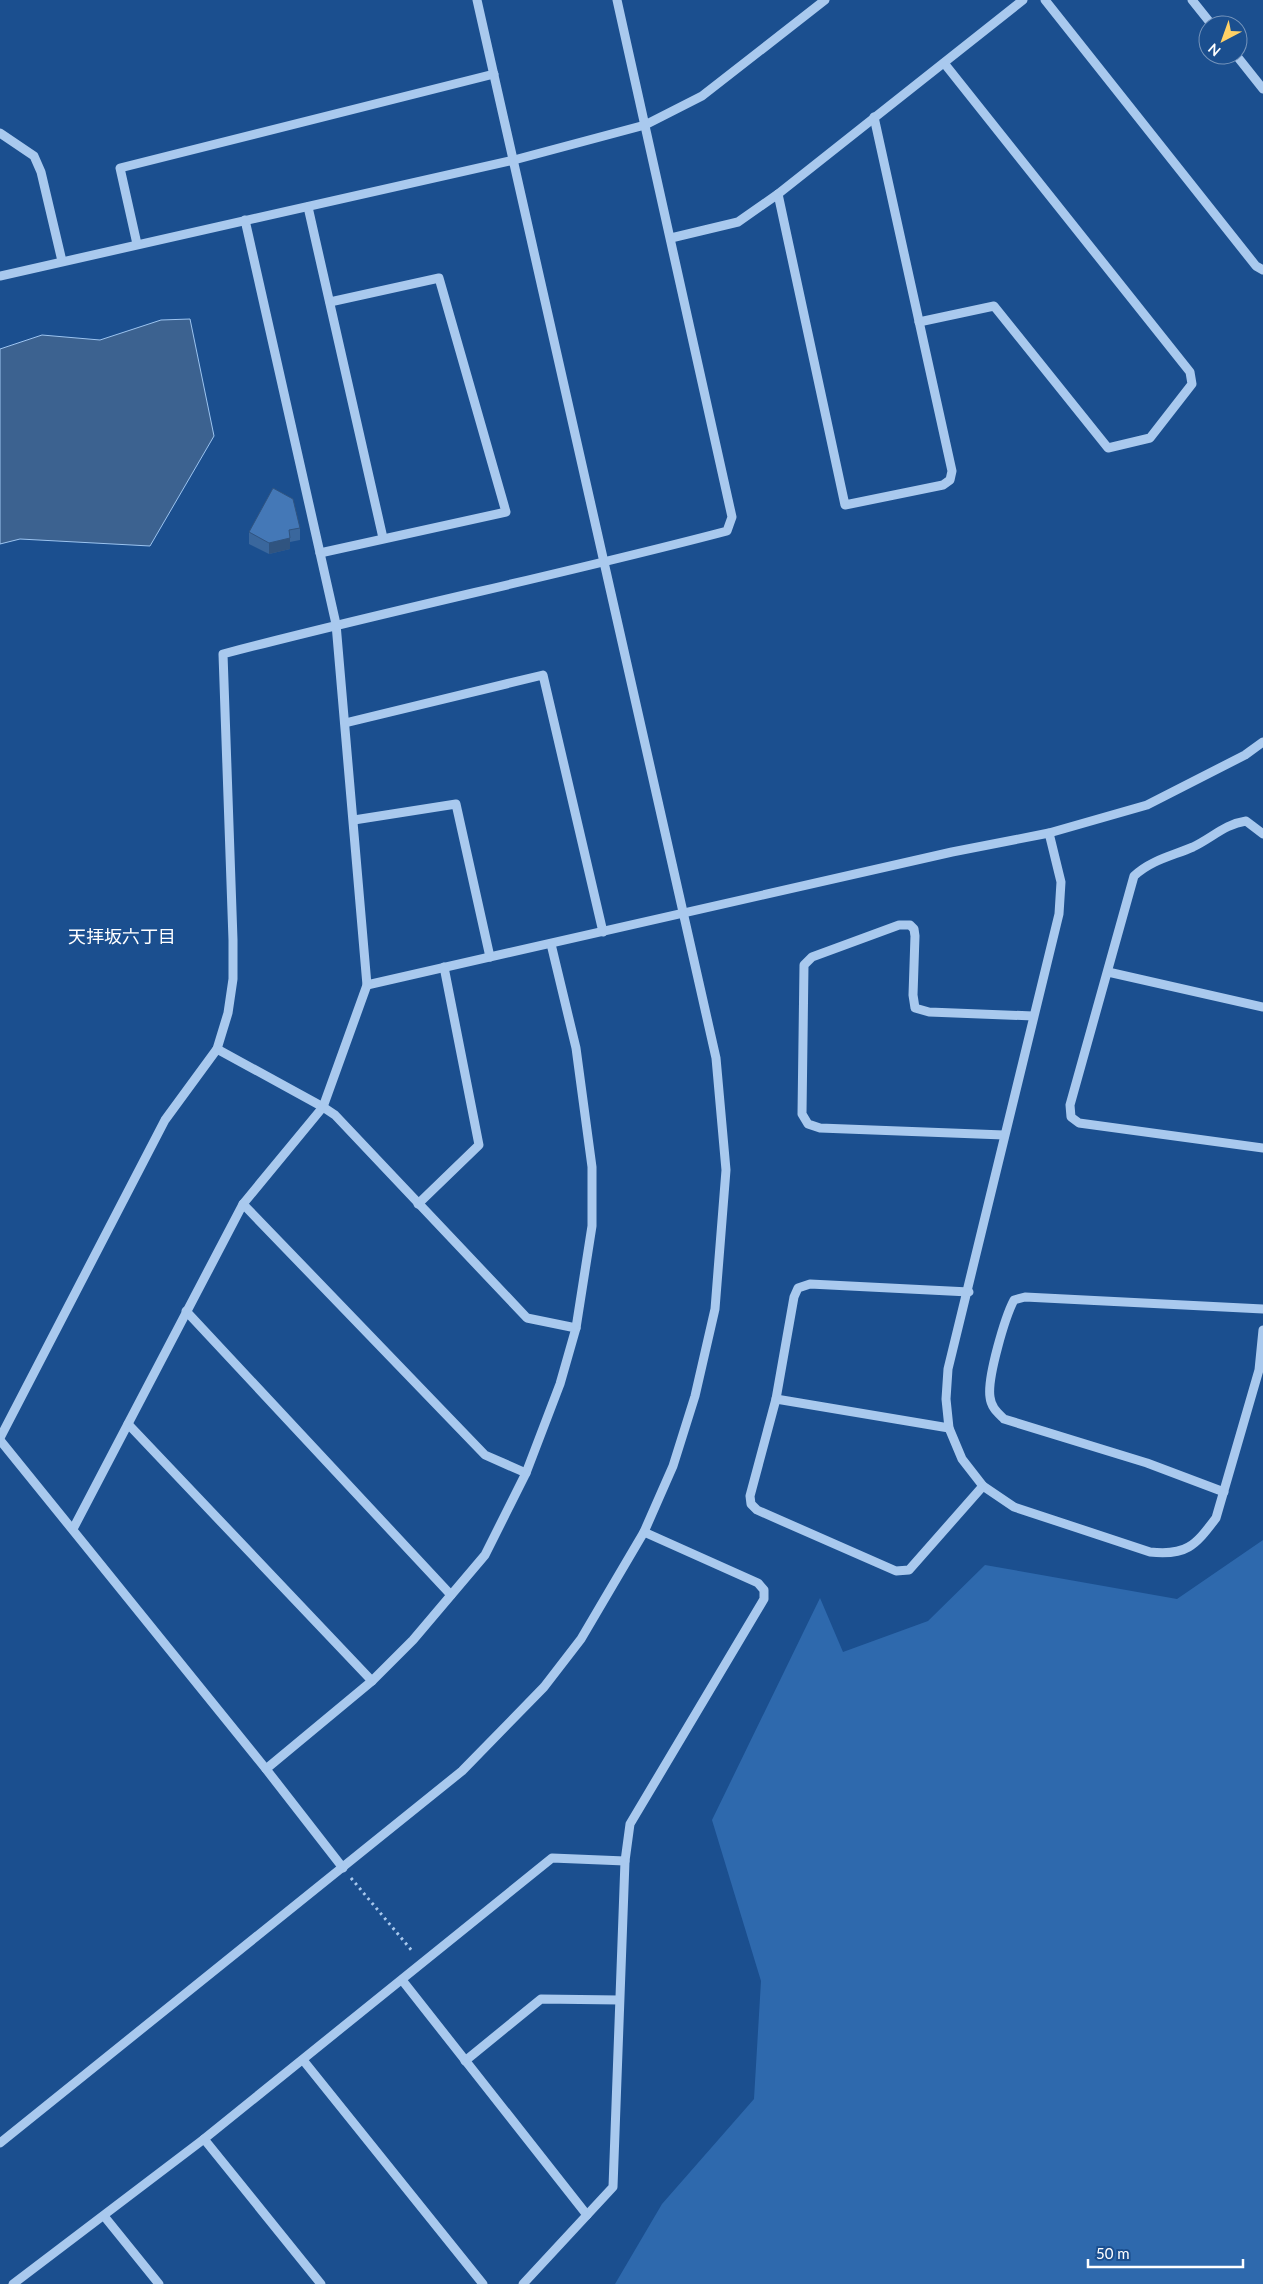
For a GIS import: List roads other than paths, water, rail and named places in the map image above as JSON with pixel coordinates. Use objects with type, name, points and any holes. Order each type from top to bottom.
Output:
[{"type":"street","points":[[0,2143],[462,1771],[544,1686],[582,1638],[644,1532],[673,1466],[695,1396],[715,1309],[726,1170],[716,1058],[477,0]]},
{"type":"street","points":[[343,1868],[266,1769],[0,1439],[164,1120],[217,1049],[228,1013],[233,979],[223,654],[336,624],[604,563],[727,531],[732,516],[617,0]]},
{"type":"street","points":[[0,276],[514,160],[645,125],[702,96],[825,0]]},
{"type":"street","points":[[671,238],[738,222],[778,194],[1023,0]]},
{"type":"street","points":[[1045,0],[1256,266],[1263,270]]},
{"type":"street","points":[[1192,0],[1204,15]]},
{"type":"street","points":[[919,322],[994,306],[1108,448],[1150,438],[1192,384],[1190,372],[944,62]]},
{"type":"street","points":[[1244,65],[1263,89]]},
{"type":"street","points":[[137,244],[120,168],[494,74]]},
{"type":"street","points":[[778,194],[844,505],[943,486],[950,480],[952,471],[874,118]]},
{"type":"street","points":[[0,133],[34,156],[41,172],[62,261]]},
{"type":"street","points":[[308,207],[383,538]]},
{"type":"street","points":[[73,1528],[243,1204],[324,1107],[367,985],[336,624],[245,220]]},
{"type":"street","points":[[320,552],[506,512],[439,278],[330,302]]},
{"type":"street","points":[[345,723],[543,675],[603,932]]},
{"type":"street","points":[[367,985],[952,852],[1049,833],[1147,806],[1245,756],[1263,742]]},
{"type":"street","points":[[354,820],[456,804],[490,957]]},
{"type":"street","points":[[1263,834],[1246,821],[1233,823],[1194,846],[1146,865],[1134,876],[1070,1105],[1070,1117],[1079,1123],[1263,1148]]},
{"type":"street","points":[[1049,833],[1061,882],[1059,914],[948,1369],[946,1399],[949,1428],[962,1460],[983,1486],[1014,1507],[1150,1552],[1172,1555],[1189,1548],[1202,1537],[1216,1518],[1258,1370],[1263,1330]]},
{"type":"street","points":[[1004,1135],[820,1128],[808,1124],[802,1114],[804,965],[812,957],[899,924],[910,925],[914,929],[915,936],[913,995],[915,1008],[929,1012],[1033,1016]]},
{"type":"street","points":[[266,1769],[372,1681],[414,1640],[485,1555],[526,1473],[560,1384],[576,1328],[592,1226],[592,1167],[576,1048],[551,944]]},
{"type":"street","points":[[418,1204],[479,1145],[444,967]]},
{"type":"street","points":[[1108,972],[1263,1007]]},
{"type":"street","points":[[217,1049],[324,1107],[335,1115],[527,1318],[576,1328]]},
{"type":"street","points":[[243,1204],[485,1455],[526,1473]]},
{"type":"street","points":[[968,1292],[810,1284],[798,1288],[794,1297],[776,1400],[750,1496],[751,1504],[757,1510],[896,1571],[909,1570],[983,1486]]},
{"type":"street","points":[[1224,1492],[1147,1463],[1004,1420],[993,1409],[990,1384],[1008,1311],[1014,1300],[1025,1296],[1263,1309]]},
{"type":"street","points":[[186,1311],[451,1595]]},
{"type":"street","points":[[776,1400],[949,1428]]},
{"type":"street","points":[[128,1424],[372,1681]]},
{"type":"street","points":[[522,2284],[612,2187],[625,1861],[630,1824],[764,1599],[764,1590],[758,1583],[644,1532]]},
{"type":"street","points":[[13,2284],[204,2139],[552,1858],[625,1861]]},
{"type":"street","points":[[402,1980],[587,2215]]},
{"type":"street","points":[[465,2061],[541,1999],[619,2000]]},
{"type":"street","points":[[303,2060],[484,2284]]},
{"type":"street","points":[[204,2139],[322,2284]]},
{"type":"street","points":[[104,2216],[159,2284]]},
{"type":"district","name":"天拝坂六丁目","points":[[122,936]]}]
